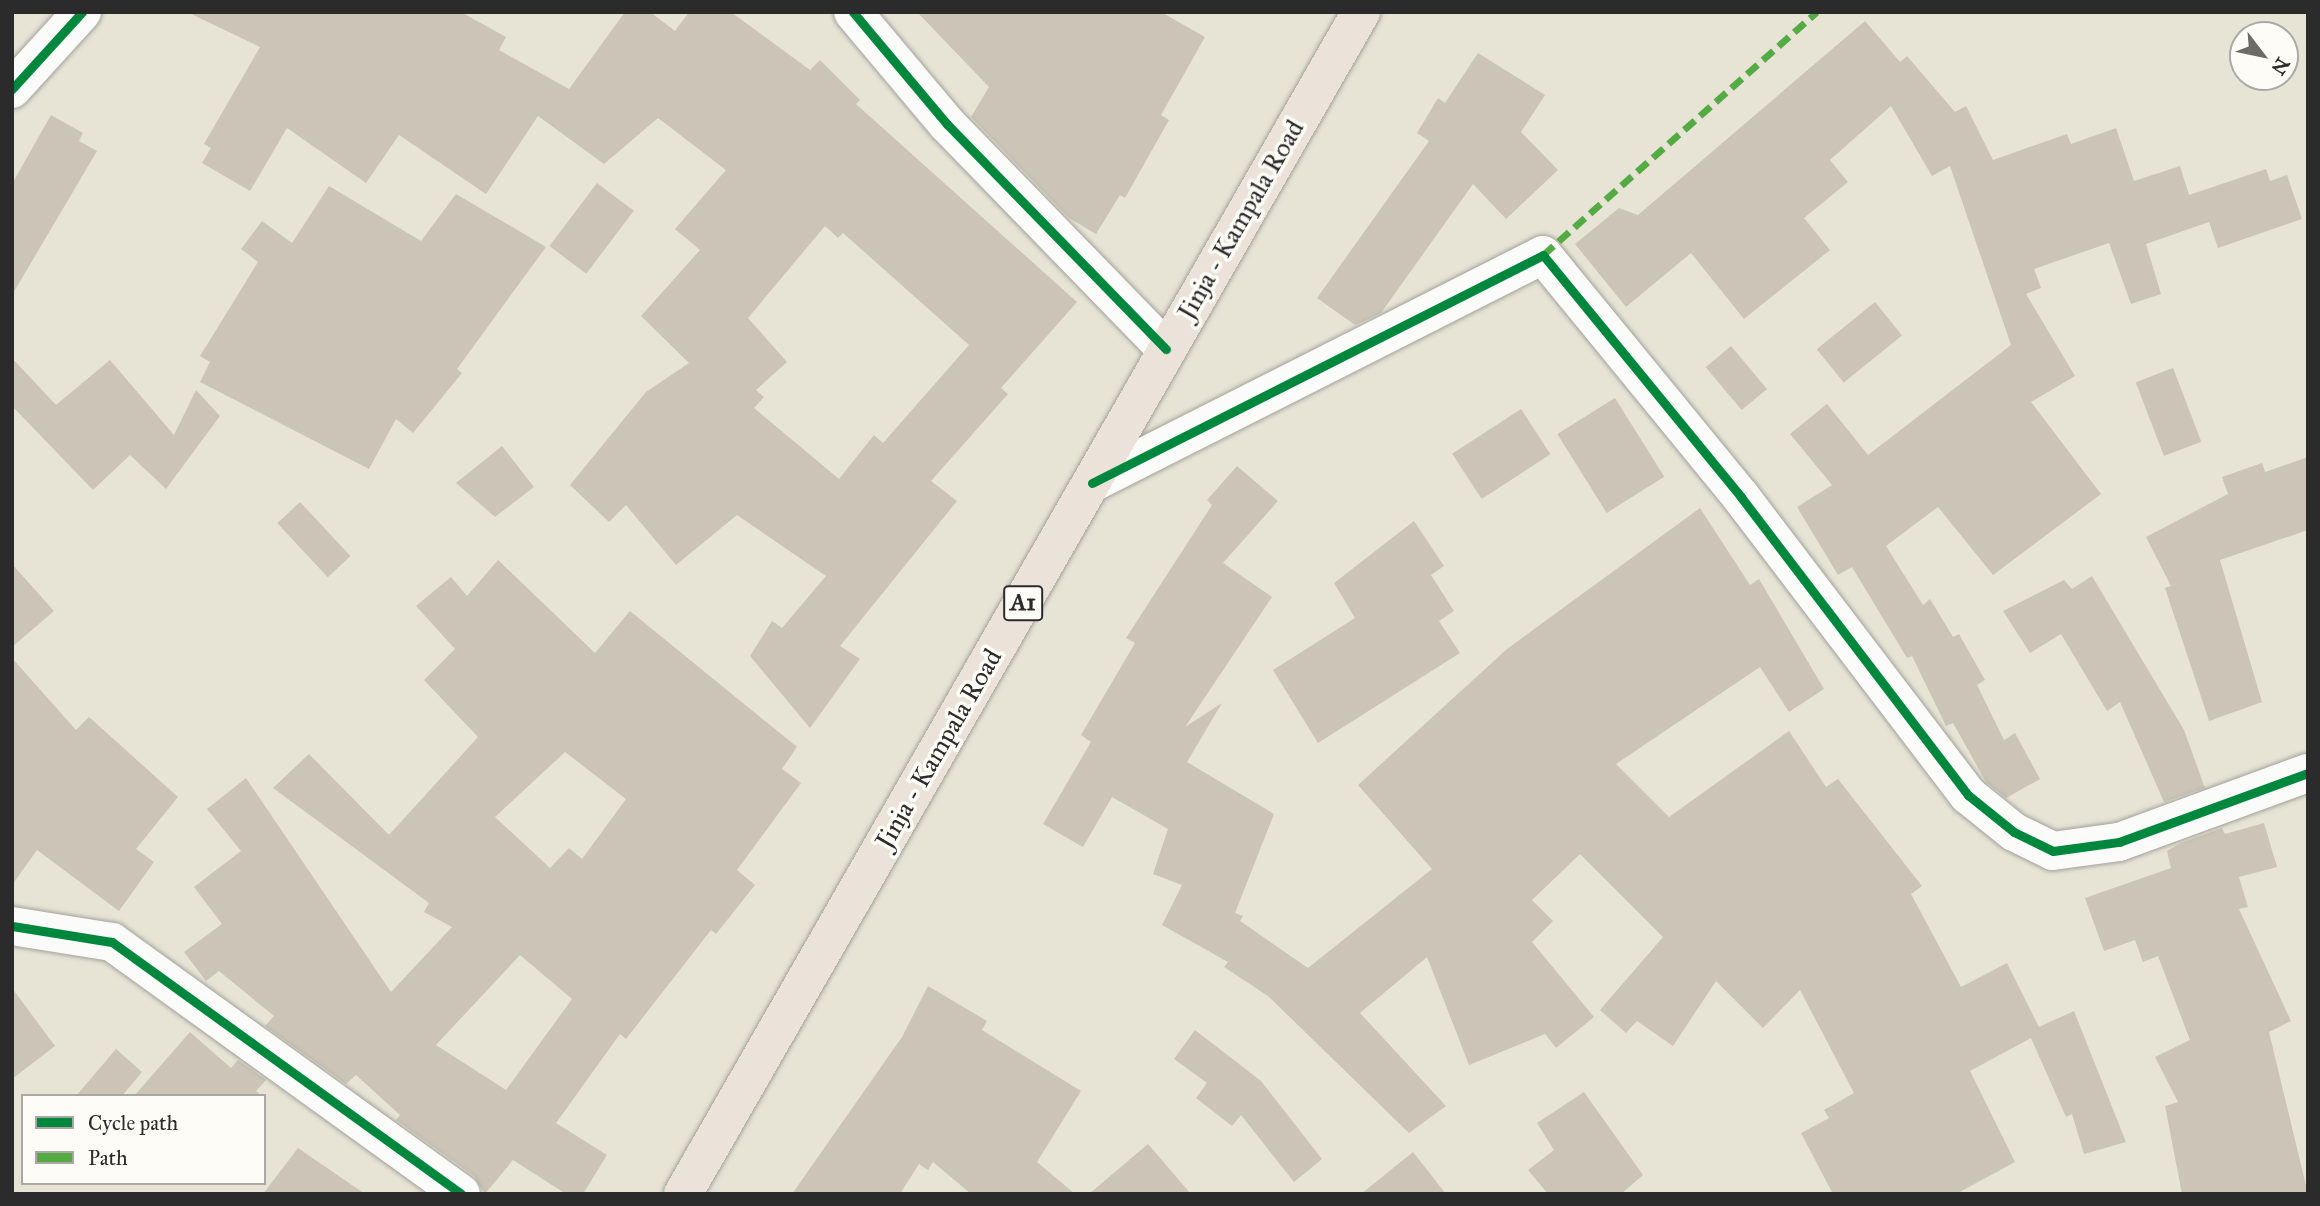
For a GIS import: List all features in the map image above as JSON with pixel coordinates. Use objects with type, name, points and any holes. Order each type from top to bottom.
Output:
[{"type":"highway","name":"Jinja - Kampala Road","points":[[683,1194],[1361,12]]},
{"type":"street","points":[[12,89],[82,12]]},
{"type":"street","points":[[853,12],[947,124],[1166,349]]},
{"type":"street","points":[[1092,483],[1543,255],[1741,497],[1968,795],[2014,832],[2053,851],[2119,842],[2308,773]]},
{"type":"street","points":[[12,926],[112,942],[461,1194]]},
{"type":"building","points":[[187,12],[461,12],[506,37],[499,50],[569,89],[625,12],[650,12],[675,31],[689,12],[731,12],[810,70],[820,60],[860,100],[856,104],[1077,302],[1001,388],[1008,394],[931,481],[957,501],[840,646],[860,659],[810,728],[750,656],[772,621],[782,628],[826,576],[737,515],[676,565],[626,505],[609,522],[570,485],[646,392],[689,363],[641,316],[700,250],[675,229],[726,170],[658,118],[604,164],[538,116],[486,194],[399,135],[366,183],[287,128],[250,191],[202,163],[211,148],[204,144],[260,47]],"holes":[[[825,226],[838,238],[843,233],[969,345],[883,443],[874,435],[839,479],[754,408],[764,397],[756,390],[787,362],[748,318]]]},
{"type":"building","points":[[917,12],[1161,12],[1205,37],[1161,115],[1169,120],[1125,198],[1120,195],[1096,234],[1069,218],[971,117],[989,87]]},
{"type":"building","points":[[1865,21],[1900,62],[1907,56],[1955,112],[1966,106],[1993,160],[2067,134],[2071,144],[2116,128],[2134,181],[2180,166],[2189,195],[2266,169],[2270,181],[2287,175],[2302,219],[2218,248],[2209,222],[2146,244],[2161,294],[2131,304],[2109,243],[2034,269],[2041,288],[2026,294],[2075,376],[2031,402],[2101,494],[1993,575],[1938,507],[1886,546],[1923,605],[1930,599],[1953,637],[1959,634],[1985,680],[1977,685],[2004,740],[2015,733],[2040,779],[2006,798],[1986,782],[1953,723],[1946,726],[1912,656],[1907,658],[1852,567],[1838,575],[1797,507],[1832,485],[1790,434],[1827,404],[1868,455],[2011,345],[1950,166],[1932,176],[1891,106],[1830,160],[1848,182],[1804,218],[1830,250],[1744,319],[1691,253],[1626,307],[1575,244],[1619,208],[1638,215]]},
{"type":"building","points":[[1478,53],[1545,95],[1521,132],[1558,170],[1506,219],[1473,184],[1381,313],[1355,325],[1317,298],[1429,141],[1417,133],[1438,98],[1445,103]]},
{"type":"building","points":[[51,115],[83,133],[79,141],[97,151],[12,295],[12,184]]},
{"type":"building","points":[[597,183],[634,211],[586,274],[549,246]]},
{"type":"building","points":[[329,186],[421,241],[456,194],[546,247],[457,369],[462,373],[413,433],[396,419],[369,469],[200,382],[210,362],[200,356],[258,262],[241,249],[262,221],[292,243]]},
{"type":"building","points":[[1875,302],[1902,335],[1844,383],[1817,349]]},
{"type":"building","points":[[1731,346],[1767,389],[1742,410],[1706,367]]},
{"type":"building","points":[[12,358],[56,405],[110,360],[174,435],[196,390],[220,416],[166,489],[130,455],[93,490],[12,406]]},
{"type":"building","points":[[2173,368],[2201,442],[2164,456],[2136,382]]},
{"type":"building","points":[[1615,398],[1664,477],[1607,513],[1557,434]]},
{"type":"building","points":[[1521,409],[1550,454],[1482,499],[1452,454]]},
{"type":"building","points":[[502,446],[534,487],[495,517],[456,483]]},
{"type":"building","points":[[2308,457],[2308,530],[2220,560],[2262,702],[2209,721],[2165,588],[2171,586],[2146,537],[2228,494],[2222,477],[2262,463],[2265,472]]},
{"type":"building","points":[[1237,466],[1278,501],[1223,563],[1272,597],[1185,727],[1222,703],[1187,762],[1274,814],[1235,913],[1243,916],[1240,921],[1308,968],[1432,869],[1358,785],[1507,649],[1700,508],[1750,585],[1759,579],[1824,689],[1789,712],[1760,667],[1616,764],[1669,817],[1789,731],[1826,787],[1838,779],[1922,886],[1911,894],[1961,987],[2007,963],[2039,1027],[2074,1011],[2126,1142],[2084,1154],[2072,1114],[2066,1117],[2031,1038],[1970,1071],[2015,1162],[1956,1194],[1833,1194],[1801,1133],[1829,1118],[1824,1110],[1854,1093],[1800,990],[1763,1028],[1716,981],[1673,1046],[1637,1021],[1626,1033],[1600,1010],[1663,937],[1580,854],[1532,900],[1553,921],[1532,942],[1594,1017],[1556,1048],[1545,1034],[1469,1065],[1427,957],[1360,1013],[1446,1106],[1409,1133],[1268,996],[1224,967],[1228,962],[1162,925],[1182,885],[1153,874],[1168,829],[1112,797],[1083,847],[1043,824],[1091,742],[1081,735],[1135,643],[1126,638],[1212,505],[1207,500]]},
{"type":"building","points":[[300,502],[350,556],[328,577],[277,523]]},
{"type":"building","points":[[1414,521],[1444,566],[1431,575],[1454,611],[1439,621],[1460,653],[1318,743],[1273,670],[1355,618],[1334,583]]},
{"type":"building","points":[[498,560],[595,653],[630,611],[797,747],[782,769],[801,783],[737,870],[755,885],[716,934],[711,930],[626,1039],[620,1034],[556,1123],[607,1155],[583,1194],[566,1194],[513,1160],[485,1194],[474,1176],[396,1120],[400,1115],[356,1075],[346,1084],[265,1026],[274,1016],[219,971],[206,981],[184,952],[222,924],[194,887],[241,851],[207,809],[246,778],[391,992],[452,927],[424,912],[429,903],[273,788],[309,754],[389,835],[478,737],[424,680],[455,649],[416,606],[451,577],[467,596]],"holes":[[[565,752],[626,799],[582,859],[569,848],[550,868],[495,817]],[[520,955],[572,999],[506,1090],[436,1045]]]},
{"type":"building","points":[[12,564],[54,611],[12,647]]},
{"type":"building","points":[[2092,576],[2184,730],[2205,788],[2164,802],[2120,702],[2107,711],[2061,634],[2030,653],[2003,611],[2064,580],[2072,589]]},
{"type":"building","points":[[12,658],[76,730],[89,717],[178,797],[136,849],[154,862],[119,911],[37,850],[12,885]]},
{"type":"building","points":[[2264,823],[2277,867],[2239,877],[2248,907],[2239,909],[2291,1021],[2269,1032],[2308,1194],[2182,1194],[2165,1106],[2178,1102],[2155,1057],[2190,1040],[2158,956],[2143,962],[2135,940],[2104,951],[2085,898],[2171,868],[2167,851],[2181,843],[2222,828],[2225,834]]},
{"type":"building","points":[[928,986],[987,1021],[982,1030],[1081,1091],[1037,1162],[1075,1194],[971,1194],[933,1162],[928,1170],[919,1164],[900,1194],[792,1194],[902,1037]]},
{"type":"building","points":[[12,988],[55,1046],[12,1079]]},
{"type":"building","points":[[1195,1030],[1261,1081],[1322,1159],[1294,1182],[1241,1115],[1232,1126],[1196,1098],[1207,1083],[1174,1059]]},
{"type":"building","points":[[190,1032],[231,1068],[238,1060],[266,1080],[256,1091],[260,1094],[136,1094]]},
{"type":"building","points":[[116,1049],[142,1072],[124,1094],[78,1094]]},
{"type":"building","points":[[1584,1092],[1643,1175],[1621,1194],[1548,1194],[1528,1170],[1554,1150],[1537,1123]]},
{"type":"building","points":[[1148,1144],[1191,1194],[1089,1194]]},
{"type":"building","points":[[298,1148],[365,1194],[263,1194]]},
{"type":"building","points":[[1413,1152],[1446,1194],[1361,1194]]},
{"type":"marked path","points":[[1543,255],[1817,12]]},
{"type":"cycle path","points":[[12,89],[82,12]]},
{"type":"cycle path","points":[[853,12],[947,124],[1166,349]]},
{"type":"cycle path","points":[[1092,483],[1543,255],[1741,497],[1968,795],[2014,832],[2053,851],[2119,842],[2308,773]]},
{"type":"cycle path","points":[[12,926],[112,942],[461,1194]]}]
